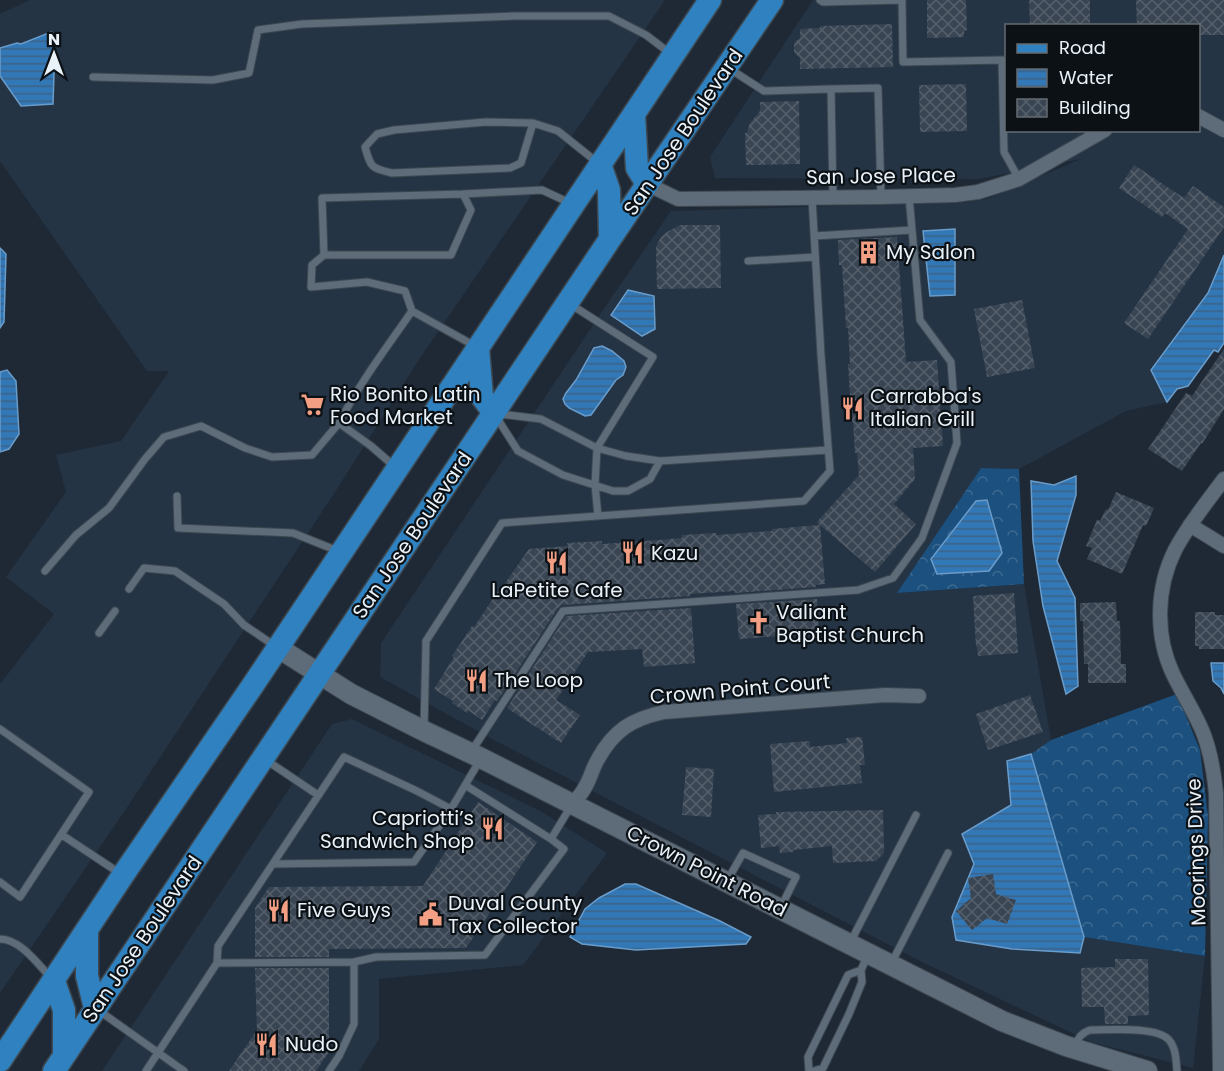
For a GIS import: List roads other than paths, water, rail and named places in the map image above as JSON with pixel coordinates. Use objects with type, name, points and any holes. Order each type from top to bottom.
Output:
[{"type":"main road","points":[[2,1053],[54,981],[710,0]]},
{"type":"main road","name":"San Jose Boulevard","points":[[59,1063],[772,0]]},
{"type":"main road","points":[[634,114],[637,168],[647,184]]},
{"type":"main road","points":[[600,164],[609,190],[610,239]]},
{"type":"main road","points":[[478,348],[482,397],[494,413]]},
{"type":"main road","points":[[87,930],[87,976],[96,1008]]},
{"type":"main road","points":[[54,981],[64,1010],[59,1063]]},
{"type":"street","points":[[1200,117],[1224,130]]},
{"type":"street","name":"San Jose Place","points":[[647,184],[678,199],[955,195],[978,192],[1019,179],[1101,132]]},
{"type":"street","name":"Moorings Drive","points":[[1220,1071],[1216,793],[1213,765],[1204,735],[1172,672],[1160,626],[1165,578],[1174,551],[1224,479]]},
{"type":"street","points":[[1190,525],[1224,546]]},
{"type":"street","name":"Crown Point Road","points":[[277,647],[351,694],[849,943],[865,961],[890,964],[1002,1021],[1074,1049],[1147,1071]]},
{"type":"street","name":"Crown Point Court","points":[[573,804],[584,789],[597,760],[617,733],[637,719],[646,716],[664,712],[856,697],[919,696]]},
{"type":"lane","points":[[820,0],[823,2],[902,0],[903,62],[1002,60],[1004,152],[1019,179]]},
{"type":"lane","points":[[93,77],[213,80],[249,73],[258,30],[302,24],[514,16],[609,16],[646,35],[673,56]]},
{"type":"lane","points":[[727,67],[764,91],[878,88],[881,197]]},
{"type":"lane","points":[[831,89],[833,198]]},
{"type":"lane","points":[[533,123],[521,163],[510,168],[392,173],[377,169],[370,164],[365,147],[377,134],[394,130],[486,122],[533,123],[558,131],[600,164]]},
{"type":"lane","points":[[324,255],[322,198],[542,190],[573,205]]},
{"type":"lane","points":[[463,194],[471,210],[451,255],[324,255],[312,265],[311,287],[367,282],[405,291],[412,311],[478,348]]},
{"type":"lane","points":[[273,864],[414,862],[451,809],[465,785],[476,755],[563,611],[858,590],[893,578],[922,538],[957,443],[951,362],[920,320],[909,196]]},
{"type":"lane","points":[[424,731],[426,642],[502,523],[804,501],[830,471],[812,198]]},
{"type":"lane","points":[[814,236],[912,230]]},
{"type":"lane","points":[[748,261],[815,257]]},
{"type":"lane","points":[[568,303],[653,357],[597,448],[595,485],[598,516]]},
{"type":"lane","points":[[45,572],[76,535],[109,508],[164,437],[201,426],[245,448],[272,457],[312,455],[339,423],[347,407],[412,311]]},
{"type":"lane","points":[[494,413],[541,419],[597,448],[626,456],[660,461],[828,450]]},
{"type":"lane","points":[[494,413],[518,451],[563,476],[613,491],[627,491],[650,479],[660,461]]},
{"type":"lane","points":[[339,423],[397,468]]},
{"type":"lane","points":[[177,496],[178,528],[293,533],[340,552]]},
{"type":"lane","points":[[129,590],[144,568],[175,571],[224,604],[244,625],[277,647]]},
{"type":"lane","points":[[99,633],[115,611]]},
{"type":"lane","points":[[0,729],[89,792],[20,897],[0,882]]},
{"type":"lane","points":[[146,1071],[217,963],[218,946],[344,757],[451,809]]},
{"type":"lane","points":[[264,759],[318,795]]},
{"type":"lane","points":[[217,963],[354,962],[376,957],[484,955],[564,849],[465,785]]},
{"type":"lane","points":[[551,839],[573,804]]},
{"type":"lane","points":[[849,943],[916,815]]},
{"type":"lane","points":[[62,835],[123,875]]},
{"type":"lane","points":[[727,881],[743,853],[796,877],[781,908]]},
{"type":"lane","points":[[890,964],[948,853]]},
{"type":"lane","points":[[0,939],[8,939],[30,954],[54,981]]},
{"type":"lane","points":[[809,1071],[808,1057],[848,975],[865,961]]},
{"type":"lane","points":[[814,1071],[823,1068],[849,1014],[862,982],[865,961]]},
{"type":"lane","points":[[329,1071],[354,1024],[354,962]]},
{"type":"lane","points":[[96,1008],[184,1071]]},
{"type":"lane","points":[[1074,1049],[1078,1038],[1090,1030],[1163,1034],[1174,1048],[1178,1071]]},
{"type":"water","points":[[51,32],[55,34],[53,104],[21,106],[0,76],[0,48],[21,44]]},
{"type":"water","points":[[955,229],[955,295],[930,296],[923,231]]},
{"type":"water","points":[[0,248],[6,254],[4,322],[0,328]]},
{"type":"water","points":[[1224,255],[1224,343],[1218,352],[1214,350],[1188,386],[1177,389],[1167,402],[1151,370],[1208,293]]},
{"type":"water","points":[[628,290],[654,296],[655,329],[642,336],[611,315]]},
{"type":"water","points":[[602,346],[624,361],[626,367],[623,375],[616,380],[591,415],[585,416],[569,408],[563,399],[594,348]]},
{"type":"water","points":[[7,370],[16,381],[19,434],[9,449],[0,452],[0,372]]},
{"type":"water","points":[[1076,476],[1076,495],[1057,561],[1075,598],[1078,686],[1066,694],[1043,606],[1033,541],[1031,481],[1054,485]]},
{"type":"water","points":[[987,500],[1002,553],[989,571],[937,574],[931,559],[976,501]]},
{"type":"water","points":[[1211,663],[1224,663],[1224,694],[1213,681]]},
{"type":"water","points":[[1031,754],[1084,937],[1080,953],[1012,949],[956,940],[952,917],[974,864],[962,834],[1011,805],[1007,761]]},
{"type":"water","points":[[625,884],[636,884],[751,937],[746,944],[636,950],[582,944],[570,937],[585,909],[599,898]]},
{"type":"place","name":"My Salon","points":[[868,252]]},
{"type":"place","name":"Rio Bonito Latin Food Market","points":[[312,405]]},
{"type":"place","name":"Carrabba's Italian Grill","points":[[852,408]]},
{"type":"place","name":"Kazu","points":[[633,553]]},
{"type":"place","name":"LaPetite Cafe","points":[[557,563]]},
{"type":"place","name":"Valiant Baptist Church","points":[[758,623]]},
{"type":"place","name":"The Loop","points":[[476,680]]},
{"type":"place","name":"Capriotti’s Sandwich Shop","points":[[492,829]]},
{"type":"place","name":"Five Guys","points":[[279,910]]},
{"type":"place","name":"Duval County Tax Collector","points":[[430,914]]},
{"type":"place","name":"Nudo","points":[[267,1044]]}]
